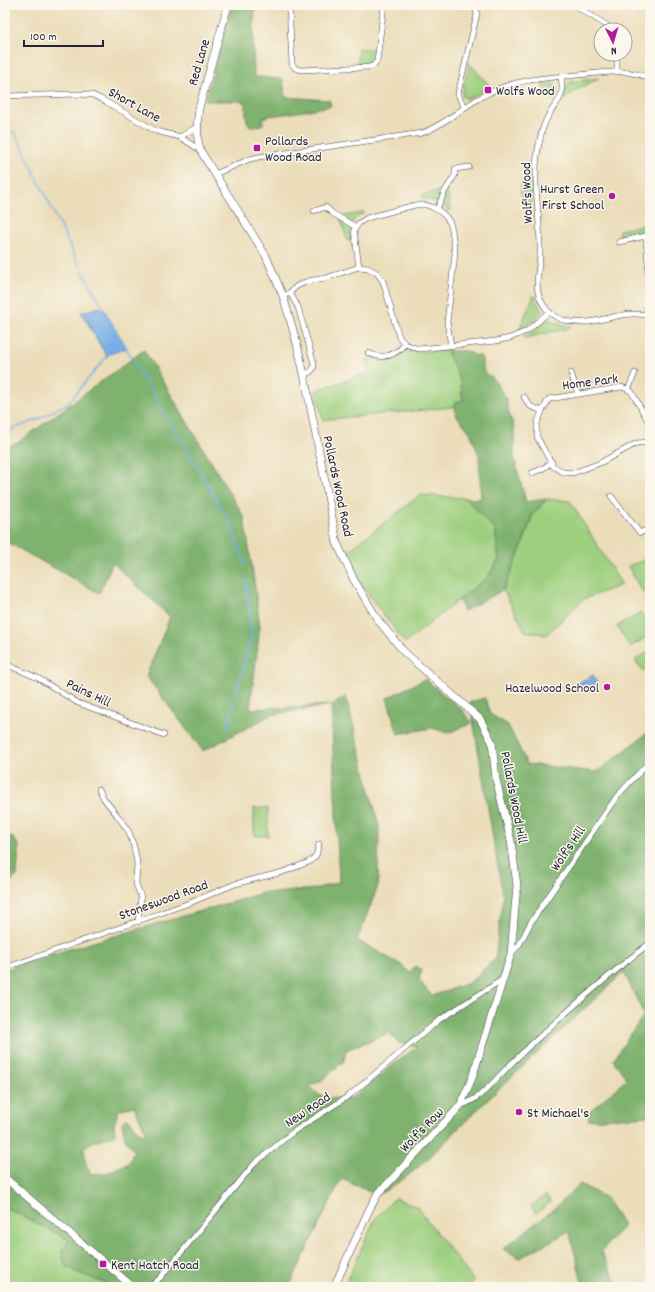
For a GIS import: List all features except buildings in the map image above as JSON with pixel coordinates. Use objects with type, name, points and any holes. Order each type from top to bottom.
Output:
[{"type":"street","name":"Red Lane","points":[[197,127],[202,92],[228,5]]},
{"type":"street","points":[[289,5],[292,64],[301,70],[373,66],[377,61],[384,5]]},
{"type":"street","points":[[465,107],[458,92],[476,14],[475,5]]},
{"type":"street","points":[[574,5],[602,22]]},
{"type":"street","points":[[617,62],[617,72]]},
{"type":"street","points":[[215,174],[246,160],[258,157],[422,133],[435,128],[485,94],[502,87],[542,78],[617,72],[634,73],[650,78]]},
{"type":"street","name":"Wolf's Wood","points":[[549,312],[539,296],[537,284],[540,252],[536,166],[539,143],[543,128],[550,112],[561,97],[561,77]]},
{"type":"street","name":"Short Lane","points":[[5,96],[66,94],[92,95],[156,131],[180,137],[200,150]]},
{"type":"street","points":[[180,137],[197,127]]},
{"type":"street","name":"Pollards Wood Road","points":[[197,127],[200,150],[266,256],[283,296],[304,374],[337,543],[354,580],[378,620],[408,655]]},
{"type":"street","points":[[437,209],[445,191],[455,175],[456,169],[469,167]]},
{"type":"street","points":[[359,267],[354,234],[356,227],[362,220],[415,205],[426,205],[437,209],[450,223],[455,246],[455,261],[447,322],[451,346]]},
{"type":"street","points":[[314,211],[326,207],[332,213],[356,227]]},
{"type":"street","points":[[283,296],[290,293],[302,283],[326,278],[359,267],[368,268],[380,276],[383,281],[396,331],[399,337],[405,344],[420,349],[496,341],[510,338],[527,331],[549,312],[563,320],[578,323],[627,315],[648,315],[648,236],[619,242]]},
{"type":"street","points":[[290,293],[298,307],[314,364],[312,371],[304,374]]},
{"type":"street","points":[[368,352],[378,357],[393,355],[405,344]]},
{"type":"street","points":[[628,390],[635,372]]},
{"type":"street","points":[[571,373],[578,394]]},
{"type":"street","name":"Home Park","points":[[542,411],[549,399],[622,387],[631,392],[650,424]]},
{"type":"street","points":[[524,397],[530,406],[542,411],[537,424],[537,437],[553,466],[563,472],[573,473],[600,463],[637,443],[650,442]]},
{"type":"street","points":[[532,473],[542,469],[552,462]]},
{"type":"street","points":[[612,496],[640,533],[650,528]]},
{"type":"street","name":"Pollards Wood Hill","points":[[408,655],[480,719],[492,742],[496,779],[511,841],[517,885],[515,923],[511,954],[504,978]]},
{"type":"street","name":"Pains Hill","points":[[5,664],[38,678],[78,703],[164,735]]},
{"type":"street","name":"Wolf's Hill","points":[[511,954],[519,945],[531,922],[617,796],[650,761]]},
{"type":"street","points":[[100,790],[104,799],[117,814],[129,832],[132,842],[137,863],[136,884],[140,897],[138,922]]},
{"type":"street","name":"Stoneswood Road","points":[[5,968],[138,922],[235,884],[283,872],[309,862],[316,856],[319,844]]},
{"type":"street","points":[[460,1106],[472,1102],[484,1092],[534,1041],[650,943]]},
{"type":"street","name":"Wolf's Row","points":[[334,1287],[377,1195],[460,1106],[472,1078],[504,978]]},
{"type":"street","name":"New Road","points":[[150,1287],[165,1272],[254,1164],[293,1132],[350,1095],[439,1020],[504,978]]},
{"type":"street","points":[[5,1178],[133,1287]]},
{"type":"green space","points":[[232,5],[255,5],[253,40],[254,75],[256,77],[283,79],[285,97],[329,100],[331,104],[330,106],[270,116],[263,118],[263,124],[252,126],[249,125],[247,121],[245,103],[241,101],[205,101]]},
{"type":"green space","points":[[358,48],[376,50],[372,64],[358,65]]},
{"type":"green space","points":[[469,63],[491,87],[468,99],[463,97],[462,93]]},
{"type":"green space","points":[[599,78],[575,91],[564,100],[567,85],[570,82]]},
{"type":"green space","points":[[552,83],[556,86],[557,91],[553,101],[541,84]]},
{"type":"green space","points":[[531,173],[532,204],[526,202],[521,194],[522,182],[527,175]]},
{"type":"green space","points":[[445,190],[447,192],[451,210],[449,211],[437,202],[423,199],[422,195]]},
{"type":"green space","points":[[364,212],[364,214],[356,218],[352,224],[350,231],[351,240],[347,241],[341,217]]},
{"type":"green space","points":[[650,225],[650,233],[623,238],[620,237],[619,230]]},
{"type":"green space","points":[[534,295],[542,312],[525,328],[519,330]]},
{"type":"green space","points":[[547,319],[571,328],[524,338]]},
{"type":"green space","points":[[406,349],[419,352],[447,349],[460,380],[463,400],[454,407],[323,420],[316,390],[368,373],[367,360],[395,357]]},
{"type":"green space","points":[[144,350],[244,517],[260,627],[250,709],[331,705],[271,715],[203,751],[146,676],[170,617],[113,563],[99,593],[5,541],[5,448],[19,442]]},
{"type":"green space","points":[[447,351],[466,351],[476,356],[481,356],[484,371],[488,376],[492,377],[506,398],[509,414],[514,427],[514,457],[526,502],[546,499],[533,514],[522,546],[503,590],[464,611],[459,600],[488,577],[499,559],[495,529],[465,498],[481,499],[479,455],[470,432],[456,415],[455,402],[463,400],[460,380]]},
{"type":"green space","points":[[420,495],[465,498],[495,529],[499,559],[488,577],[405,643],[359,582],[347,552]]},
{"type":"green space","points":[[547,499],[570,501],[622,585],[584,599],[546,635],[525,631],[503,590],[522,546],[533,514]]},
{"type":"green space","points":[[650,558],[650,600],[640,588],[628,566]]},
{"type":"green space","points":[[641,613],[650,629],[650,635],[630,647],[617,626]]},
{"type":"green space","points":[[650,651],[650,666],[643,671],[635,660]]},
{"type":"green space","points":[[425,679],[462,710],[472,723],[448,733],[432,728],[398,734],[387,698]]},
{"type":"green space","points":[[346,697],[379,826],[378,886],[357,940],[400,964],[410,973],[415,966],[422,970],[419,980],[432,996],[469,983],[495,959],[503,897],[470,702],[485,698],[490,714],[508,725],[527,764],[597,772],[650,731],[650,1116],[588,1120],[590,1111],[627,1079],[613,1060],[644,1015],[624,972],[494,1093],[430,1157],[404,1178],[377,1195],[341,1179],[289,1287],[115,1287],[74,1271],[66,1266],[63,1260],[62,1251],[69,1240],[5,1207],[5,970],[59,952],[266,892],[272,893],[315,889],[339,882],[331,705]],"holes":[[[389,1033],[399,1043],[417,1046],[350,1099],[329,1098],[319,1095],[310,1086],[321,1081],[344,1061],[346,1050]],[[134,1106],[146,1132],[141,1134],[128,1118],[122,1122],[125,1138],[134,1151],[129,1163],[106,1173],[91,1174],[86,1165],[84,1147],[115,1134],[114,1124],[119,1110]]]},
{"type":"green space","points":[[254,808],[268,808],[268,836],[254,836]]},
{"type":"green space","points":[[11,836],[19,845],[17,876],[9,883],[5,884],[5,848]]},
{"type":"green space","points":[[580,1184],[606,1198],[624,1226],[601,1251],[616,1281],[613,1287],[592,1287],[583,1285],[569,1231],[520,1258],[503,1249],[555,1208]]},
{"type":"green space","points":[[546,1195],[551,1202],[536,1213],[531,1206]]},
{"type":"green space","points":[[395,1198],[417,1207],[474,1281],[469,1287],[360,1287],[345,1285],[375,1219]]},
{"type":"green space","points":[[5,1207],[69,1240],[74,1271],[115,1287],[9,1287],[5,1280]]},
{"type":"water","points":[[100,307],[107,315],[127,348],[106,355],[81,312]]},
{"type":"water","points":[[593,675],[597,684],[581,692],[577,684]]},
{"type":"waterway","points":[[5,126],[16,134],[78,263],[122,341],[231,524],[245,565]]},
{"type":"waterway","points":[[5,434],[12,429],[37,420],[68,403],[108,355]]},
{"type":"waterway","points":[[227,729],[252,634],[246,581]]},
{"type":"place","name":"Wolfs Wood","points":[[488,90]]},
{"type":"place","name":"Pollards Wood Road","points":[[257,148]]},
{"type":"place","name":"Hurst Green First School","points":[[612,196]]},
{"type":"place","name":"Hazelwood School","points":[[607,687]]},
{"type":"place","name":"St Michael's","points":[[519,1112]]},
{"type":"place","name":"Kent Hatch Road","points":[[103,1264]]}]
